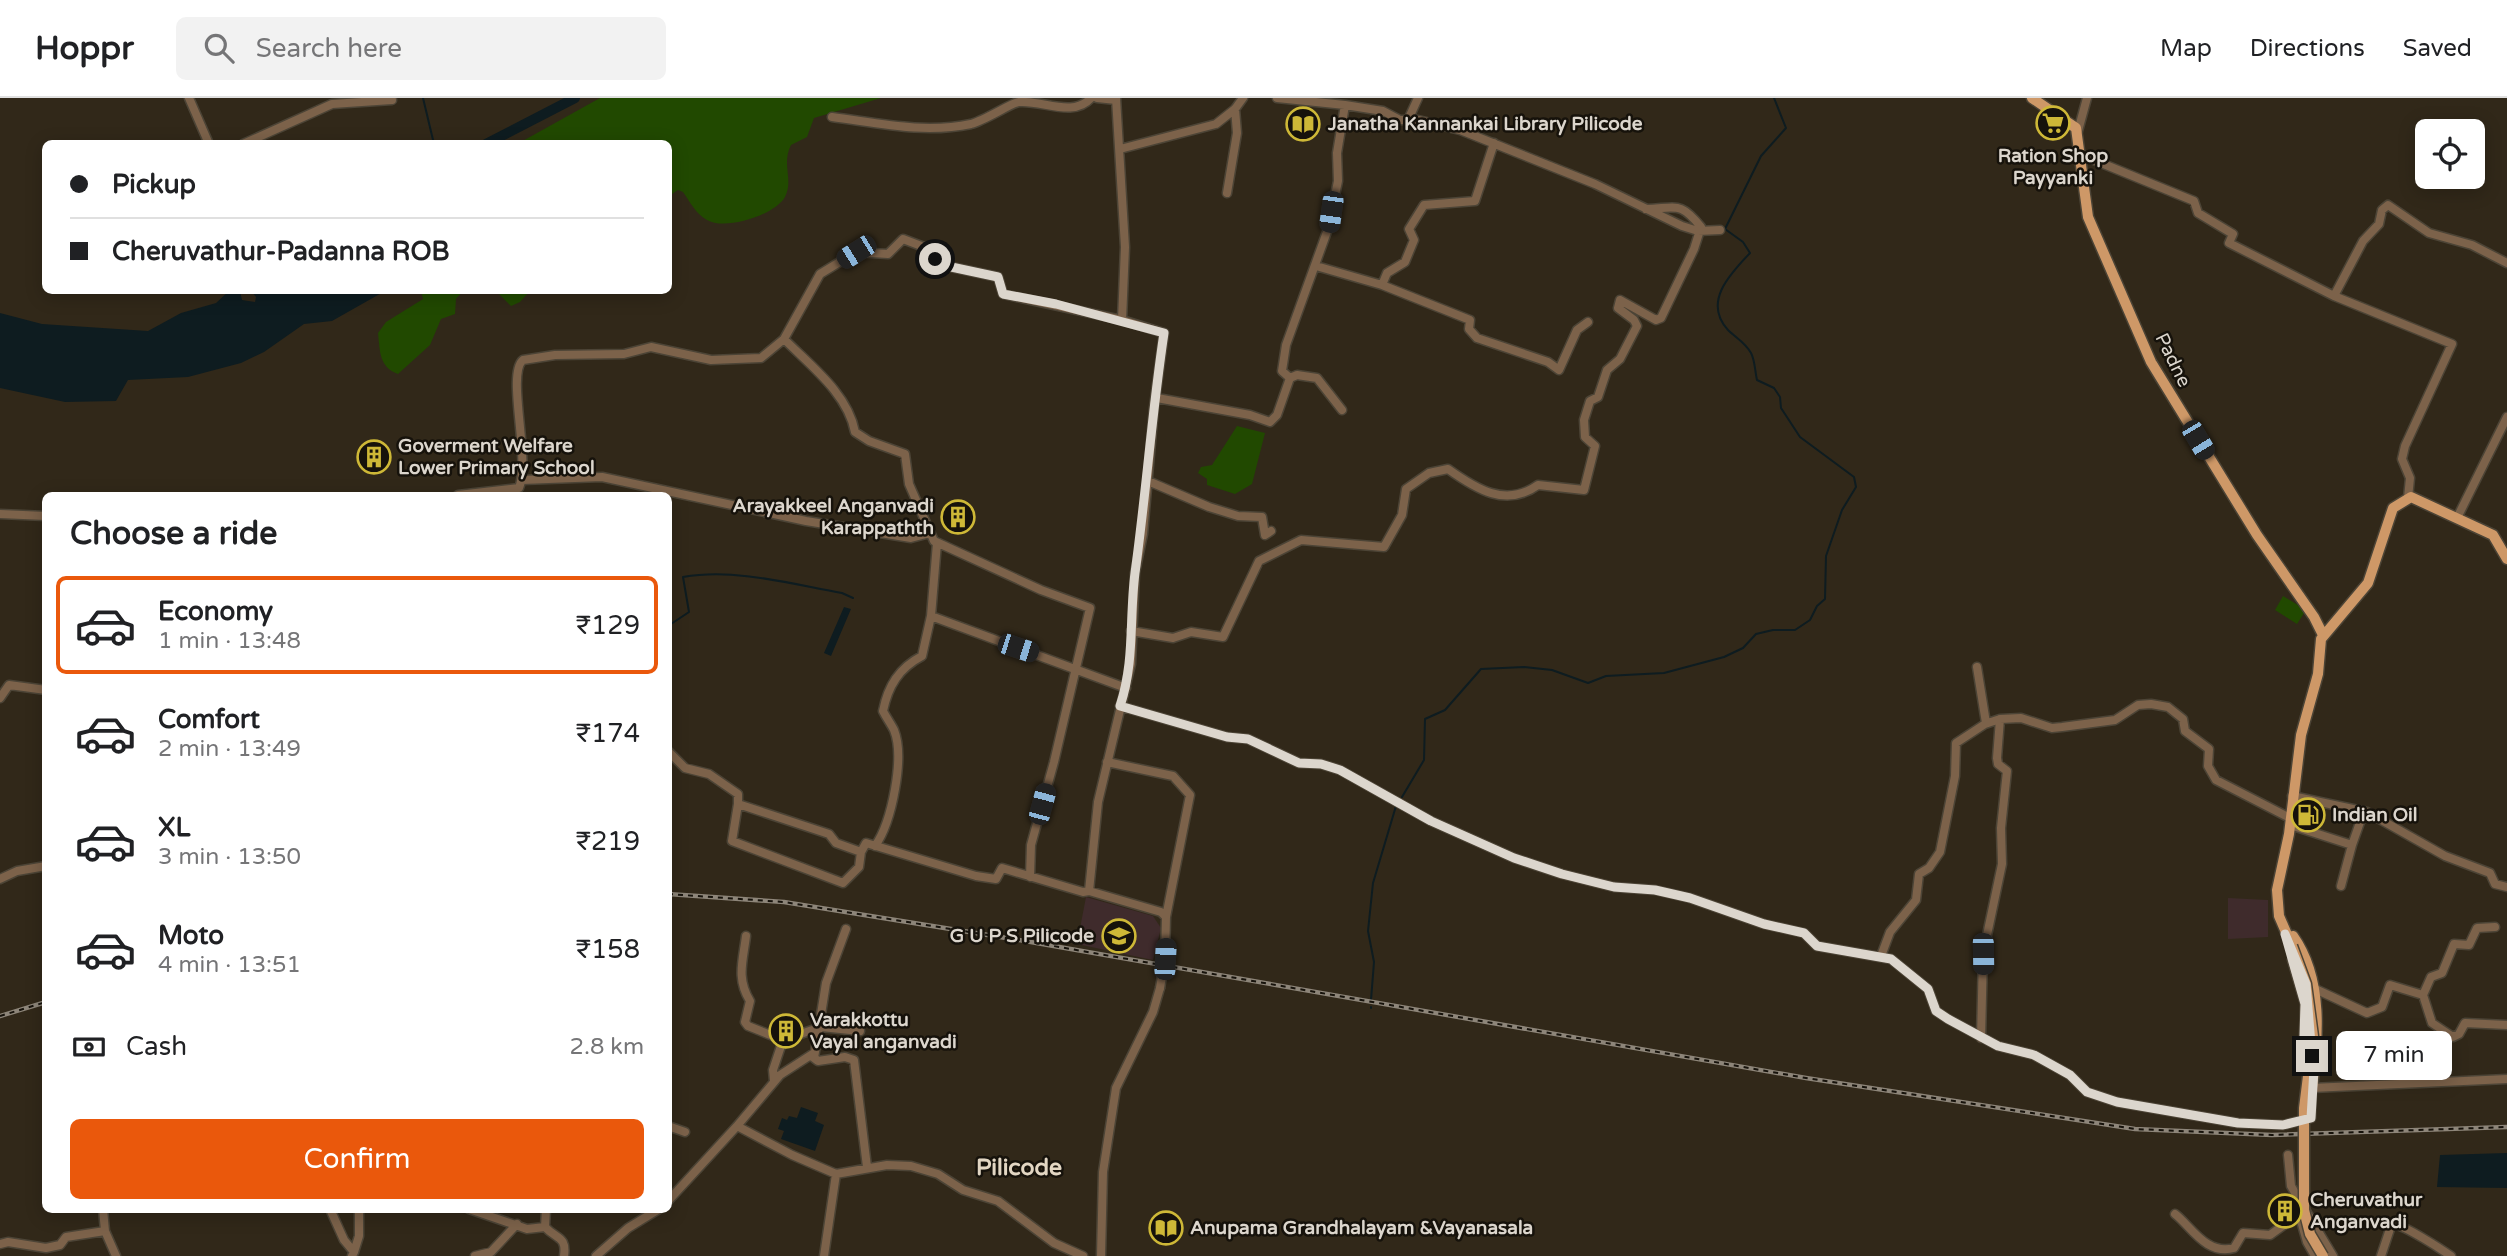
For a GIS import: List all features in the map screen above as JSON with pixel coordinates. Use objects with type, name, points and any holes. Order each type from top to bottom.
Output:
[{"type":"main road","points":[[2032,98],[2078,131]]},
{"type":"main road","name":"Padne","points":[[2078,131],[2088,217],[2151,362],[2217,472],[2323,635]]},
{"type":"main road","points":[[2323,1256],[2310,1234],[2304,1210],[2304,1108],[2313,1036],[2306,984],[2278,916],[2277,890],[2323,635],[2368,583],[2393,508],[2408,498],[2411,497],[2493,535],[2507,559]]},
{"type":"main road","points":[[2278,916],[2296,940],[2312,988],[2317,1024],[2312,1088]]},
{"type":"street","points":[[189,98],[207,140]]},
{"type":"street","points":[[832,117],[882,123],[892,127],[929,128],[991,118],[1014,103],[1079,107],[1091,98]]},
{"type":"street","points":[[1097,98],[1116,99],[1126,275],[1122,320]]},
{"type":"street","points":[[1120,149],[1216,124],[1235,109],[1243,98]]},
{"type":"street","points":[[1278,98],[1383,111],[1401,120],[1447,127],[1494,142],[1699,230],[1720,230]]},
{"type":"street","points":[[1408,120],[1418,98]]},
{"type":"street","points":[[2078,131],[2087,98]]},
{"type":"street","points":[[252,140],[332,104],[392,100]]},
{"type":"street","points":[[1290,378],[1282,371],[1286,345],[1328,229],[1338,181],[1336,153],[1345,105]]},
{"type":"street","points":[[1227,193],[1237,132],[1235,109]]},
{"type":"street","points":[[1382,285],[1387,273],[1405,262],[1414,240],[1409,229],[1424,205],[1475,201],[1494,142]]},
{"type":"street","points":[[2079,154],[2194,201],[2198,213],[2233,234],[2229,243],[2269,260],[2282,271],[2334,296],[2452,344],[2404,446],[2402,459],[2411,483],[2408,498]]},
{"type":"street","points":[[1131,631],[1172,638],[1191,632],[1223,637],[1259,561],[1301,540],[1384,547],[1402,515],[1406,489],[1429,472],[1448,469],[1469,484],[1502,495],[1522,496],[1538,485],[1584,490],[1595,446],[1585,437],[1584,420],[1590,401],[1598,397],[1607,370],[1620,359],[1637,326],[1634,320],[1618,308],[1620,300],[1656,320],[1661,318],[1694,249],[1701,227],[1688,211],[1676,205],[1646,209]]},
{"type":"street","points":[[2334,296],[2363,242],[2379,224],[2382,210],[2388,205],[2429,233],[2472,245],[2507,263]]},
{"type":"street","points":[[520,488],[523,447],[516,373],[523,360],[555,355],[624,354],[651,347],[711,360],[753,358],[770,353],[784,339],[820,274],[856,252],[888,254],[903,239],[924,247],[942,265],[998,277],[1003,294],[1122,320],[1164,333],[1131,631],[1131,664],[1098,802],[1089,891]]},
{"type":"street","points":[[1315,267],[1382,285],[1471,320],[1469,329],[1477,338],[1548,362],[1559,370],[1577,330],[1588,322]]},
{"type":"street","points":[[784,339],[824,378],[850,411],[855,432],[869,441],[905,454],[909,484],[937,543],[974,557],[1041,590],[1090,607],[1031,845],[1030,877]]},
{"type":"street","points":[[1157,398],[1250,415],[1270,422],[1277,415],[1290,378],[1297,374],[1317,378],[1342,410]]},
{"type":"street","points":[[2457,518],[2507,417]]},
{"type":"street","points":[[485,492],[602,477],[672,492]]},
{"type":"street","points":[[1148,481],[1209,507],[1238,516],[1262,517],[1265,535],[1271,531]]},
{"type":"street","points":[[672,492],[806,521],[911,538],[930,533]]},
{"type":"street","points":[[0,514],[42,516]]},
{"type":"street","points":[[874,846],[888,818],[897,785],[895,732],[883,711],[886,695],[903,666],[922,656],[931,616],[937,543]]},
{"type":"street","points":[[931,616],[1126,688]]},
{"type":"street","points":[[1977,667],[1986,723]]},
{"type":"street","points":[[0,698],[9,685],[42,689]]},
{"type":"street","points":[[1881,956],[1890,932],[1916,900],[1919,873],[1929,868],[1940,852],[1955,776],[1956,743],[1986,723],[2000,719],[2021,718],[2062,727],[2115,720],[2137,705],[2168,707],[2183,719],[2185,731],[2209,748],[2208,766],[2216,780],[2290,822],[2352,845]]},
{"type":"street","points":[[1120,706],[1227,737],[1248,739],[1299,763],[1321,764],[1340,770],[1431,821],[1514,858],[1562,874],[1614,887],[1655,890],[1690,898],[1764,924],[1804,933],[1817,946],[1891,959],[1928,989],[1936,1011],[1981,1038],[2034,1055],[2070,1075],[2087,1092],[2117,1102],[2238,1123],[2283,1125],[2308,1120],[2312,1088],[2507,1079]]},
{"type":"street","points":[[1981,1038],[1983,954],[2003,857],[2001,828],[2007,771],[1998,764],[1997,758],[2000,719]]},
{"type":"street","points":[[672,755],[685,768],[709,774],[738,793],[732,841],[843,883],[859,867],[866,843],[976,876],[996,879],[1002,868],[1147,906],[1166,916]]},
{"type":"street","points":[[1101,1256],[1103,1172],[1116,1088],[1153,1012],[1160,988],[1165,959],[1166,916],[1190,795],[1173,776],[1107,762]]},
{"type":"street","points":[[2292,796],[2364,811],[2445,856],[2490,873],[2493,882],[2507,887]]},
{"type":"street","points":[[738,804],[829,834],[836,843],[862,852]]},
{"type":"street","points":[[2341,886],[2364,811]]},
{"type":"street","points":[[0,878],[17,871],[42,867]]},
{"type":"street","points":[[2496,927],[2477,928],[2469,945],[2454,944],[2442,973],[2431,977],[2423,995],[2432,1023],[2453,1037],[2459,1034],[2465,1023],[2507,1025]]},
{"type":"street","points":[[846,929],[826,983],[821,1027],[814,1053],[818,1062],[845,1057],[854,1060],[867,1167]]},
{"type":"street","points":[[2285,934],[2305,1004],[2303,1067],[2314,1069]]},
{"type":"street","points":[[746,936],[739,969],[742,988],[750,1001],[745,1022],[748,1026],[783,1040],[821,1027],[860,1031]]},
{"type":"street","points":[[2312,988],[2367,1013],[2382,1007],[2391,984],[2423,995]]},
{"type":"street","points":[[774,1081],[773,1070],[783,1040]]},
{"type":"street","points":[[672,1197],[774,1081],[814,1053]]},
{"type":"street","points":[[737,1126],[836,1174],[867,1167],[911,1166],[938,1174],[963,1191],[998,1201],[1054,1243],[1083,1256]]},
{"type":"street","points":[[672,1127],[685,1132]]},
{"type":"street","points":[[2288,1155],[2291,1186],[2333,1256]]},
{"type":"street","points":[[824,1256],[836,1174]]},
{"type":"street","points":[[2297,1197],[2307,1242],[2315,1256]]},
{"type":"street","points":[[103,1213],[105,1231],[116,1256]]},
{"type":"street","points":[[332,1213],[353,1254]]},
{"type":"street","points":[[353,1254],[359,1236],[359,1213]]},
{"type":"street","points":[[483,1213],[534,1230],[545,1227],[562,1238],[565,1245],[564,1256]]},
{"type":"street","points":[[545,1227],[546,1213]]},
{"type":"street","points":[[596,1256],[628,1228],[652,1213]]},
{"type":"street","points":[[2175,1214],[2198,1243],[2222,1252],[2234,1248],[2243,1233],[2270,1235],[2284,1228],[2299,1214]]},
{"type":"street","points":[[475,1256],[491,1252],[517,1224]]},
{"type":"street","points":[[2381,1256],[2391,1226],[2395,1225],[2411,1230],[2417,1237],[2451,1256]]},
{"type":"street","points":[[0,1244],[8,1242],[46,1248],[60,1245],[66,1237],[105,1231]]},
{"type":"shaded area","points":[[226,294],[241,294],[242,300],[255,302],[254,294],[380,294],[332,321],[304,324],[264,352],[241,363],[188,377],[128,380],[116,401],[65,402],[0,388],[0,313],[42,324],[148,331],[181,313],[216,303]]},
{"type":"shaded area","points":[[844,607],[851,609],[831,656],[824,653]]},
{"type":"shaded area","name":"G U P S Pilicode","points":[[1086,897],[1153,916],[1161,928],[1153,960],[1077,944]]},
{"type":"shaded area","points":[[2228,898],[2268,900],[2268,937],[2228,939]]},
{"type":"shaded area","points":[[801,1107],[818,1113],[815,1121],[824,1125],[815,1151],[781,1139],[784,1131],[778,1129],[782,1118],[797,1118]]},
{"type":"shaded area","points":[[2507,1153],[2507,1188],[2437,1187],[2440,1155]]},
{"type":"green space","points":[[600,98],[881,98],[814,118],[807,137],[791,145],[788,152],[788,184],[780,204],[761,215],[725,224],[703,217],[683,192],[678,190],[672,194],[672,140],[524,140]]},
{"type":"green space","points":[[422,294],[460,294],[456,299],[455,314],[441,319],[430,345],[398,374],[384,363],[378,333],[386,322],[423,299]]},
{"type":"green space","points":[[499,294],[527,294],[520,302],[511,306]]},
{"type":"green space","points":[[1237,426],[1265,433],[1252,484],[1235,494],[1207,485],[1207,479],[1198,473],[1201,467],[1212,465]]},
{"type":"green space","points":[[2283,596],[2306,610],[2297,624],[2275,610]]},
{"type":"waterway","points":[[423,98],[433,140]]},
{"type":"waterway","points":[[494,140],[575,98]]},
{"type":"waterway","points":[[1402,797],[1424,760],[1425,719],[1445,710],[1481,669],[1524,667],[1552,670],[1588,683],[1606,676],[1664,673],[1724,657],[1743,648],[1756,634],[1773,630],[1795,630],[1810,620],[1817,606],[1825,599],[1826,556],[1842,510],[1856,487],[1854,477],[1800,437],[1781,408],[1780,397],[1774,388],[1757,380],[1751,353],[1728,330],[1718,309],[1722,288],[1750,253],[1743,242],[1725,229],[1761,156],[1786,128],[1774,98]]},
{"type":"waterway","points":[[672,623],[689,612],[683,577],[723,574],[743,576],[842,593],[853,598]]},
{"type":"waterway","points":[[1371,1000],[1374,962],[1368,931],[1373,883],[1396,806]]},
{"type":"railway","points":[[672,894],[784,902],[1025,941],[1806,1078],[2135,1129],[2272,1135],[2507,1127]]},
{"type":"railway","points":[[0,1016],[42,1003]]},
{"type":"place","name":"Ration Shop Payyanki","points":[[2053,123]]},
{"type":"place","name":"Janatha Kannankai Library Pilicode","points":[[1303,124]]},
{"type":"place","name":"Goverment Welfare Lower Primary School","points":[[374,457]]},
{"type":"place","name":"Arayakkeel Anganvadi Karappathth","points":[[958,517]]},
{"type":"place","name":"Indian Oil","points":[[2308,815]]},
{"type":"place","name":"G U P S Pilicode","points":[[1119,936]]},
{"type":"place","name":"Varakkottu Vayal anganvadi","points":[[786,1031]]},
{"type":"place","name":"Cheruvathur Anganvadi","points":[[2285,1211]]},
{"type":"place","name":"Anupama Grandhalayam &Vayanasala","points":[[1166,1228]]},
{"type":"district","name":"Pilicode","points":[[1019,1168]]},
{"type":"route","points":[[935,259],[942,265],[998,277],[1003,294],[1056,304],[1164,333],[1154,407],[1143,534],[1135,573],[1131,664],[1120,706],[1227,737],[1248,739],[1277,750],[1299,763],[1321,764],[1340,770],[1431,821],[1514,858],[1562,874],[1614,887],[1638,891],[1655,890],[1690,898],[1764,924],[1797,930],[1817,946],[1891,959],[1931,992],[1936,1011],[1948,1019],[1998,1046],[2034,1055],[2070,1075],[2087,1092],[2117,1102],[2238,1123],[2283,1125],[2311,1118],[2314,1069],[2303,1067],[2305,1004],[2285,934],[2306,984],[2313,1036],[2312,1056]]}]
